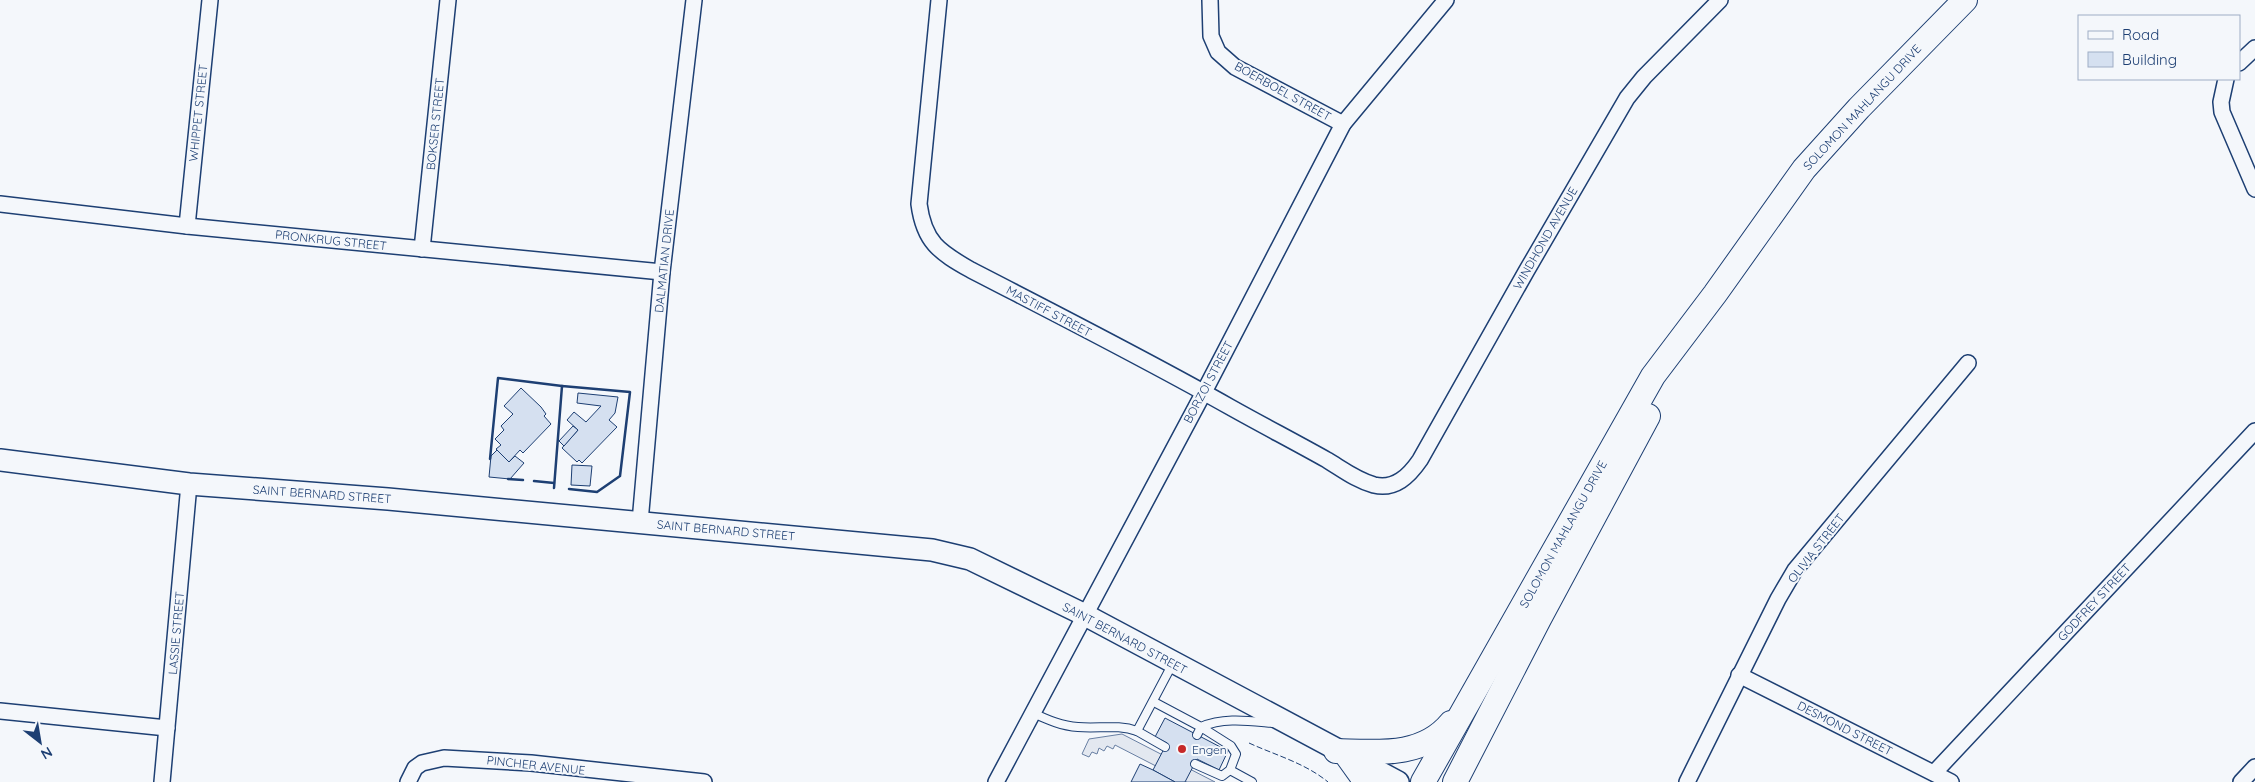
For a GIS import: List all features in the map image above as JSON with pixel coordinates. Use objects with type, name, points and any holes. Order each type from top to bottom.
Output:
[{"type":"main road","name":"SOLOMON MAHLANGU DRIVE","points":[[1423,782],[1653,376],[1715,294],[1804,169],[1859,108],[1965,0]]},
{"type":"main road","name":"SOLOMON MAHLANGU DRIVE","points":[[1455,782],[1548,603],[1715,294]]},
{"type":"main road","points":[[1342,754],[1401,750],[1423,745],[1433,740],[1448,726],[1473,695]]},
{"type":"main road","points":[[1342,754],[1366,782]]},
{"type":"street","name":"WHIPPET STREET","points":[[187,226],[210,0]]},
{"type":"street","name":"BOKSER STREET","points":[[422,249],[448,0]]},
{"type":"street","name":"DALMATIAN DRIVE","points":[[640,522],[662,272],[694,0]]},
{"type":"street","name":"MASTIFF STREET","points":[[939,0],[918,204],[925,233],[946,256],[1204,392],[1356,479],[1375,485],[1388,485]]},
{"type":"street","name":"BOERBOEL STREET","points":[[1210,0],[1211,36],[1218,52],[1235,67],[1343,124]]},
{"type":"street","name":"BORZOI STREET","points":[[996,782],[1204,392],[1343,124],[1446,0]]},
{"type":"street","name":"WINDHOND AVENUE","points":[[1388,485],[1402,481],[1410,474],[1420,460],[1532,262],[1628,98],[1644,77],[1720,0]]},
{"type":"street","points":[[2240,62],[2255,48]]},
{"type":"street","points":[[2226,80],[2221,96],[2222,112],[2255,189]]},
{"type":"street","name":"PRONKRUG STREET","points":[[0,204],[187,226],[662,272]]},
{"type":"street","name":"OLIVIA STREET","points":[[1687,782],[1739,674],[1795,570],[1968,364]]},
{"type":"street","name":"GODFREY STREET","points":[[1934,773],[2255,431]]},
{"type":"street","name":"SAINT BERNARD STREET","points":[[0,460],[189,484],[388,499],[640,522],[932,550],[955,554],[970,559],[1085,615],[1342,754],[1398,782]]},
{"type":"street","name":"LASSIE STREET","points":[[162,782],[189,484]]},
{"type":"street","name":"DESMOND STREET","points":[[1739,674],[1951,782]]},
{"type":"street","points":[[0,711],[167,728]]},
{"type":"street","name":"PINCHER AVENUE","points":[[408,782],[415,768],[422,763],[444,758],[531,763],[646,780],[704,782]]},
{"type":"street","points":[[2241,782],[2255,766]]},
{"type":"lane","points":[[1137,731],[1154,702],[1172,663]]},
{"type":"lane","points":[[1154,702],[1201,727],[1234,749],[1235,760],[1226,775],[1218,776],[1195,764]]},
{"type":"lane","points":[[1033,713],[1062,724],[1077,727],[1122,727],[1137,731],[1165,747]]},
{"type":"lane","points":[[1201,727],[1231,720],[1286,724]]},
{"type":"lane","points":[[1197,735],[1201,727]]},
{"type":"lane","points":[[1230,770],[1252,782]]},
{"type":"shaded area","points":[[1122,734],[1215,782],[1187,782],[1115,745],[1113,749],[1107,746],[1104,751],[1099,748],[1097,754],[1092,752],[1089,757],[1082,754],[1089,739]]},
{"type":"building","points":[[521,388],[541,407],[546,414],[544,416],[551,424],[523,453],[520,450],[509,462],[496,449],[501,445],[495,439],[504,430],[501,426],[513,414],[504,406]]},
{"type":"building","points":[[578,393],[618,397],[615,413],[609,420],[617,427],[582,463],[579,460],[577,462],[562,448],[578,430],[567,420],[574,412],[586,422],[601,406],[577,403]]},
{"type":"building","points":[[573,426],[578,430],[564,446],[559,441]]},
{"type":"building","points":[[497,450],[509,462],[515,456],[524,463],[510,479],[489,477],[491,456]]},
{"type":"building","points":[[572,465],[592,466],[590,486],[571,485]]},
{"type":"building","points":[[1165,718],[1228,751],[1219,770],[1197,759],[1185,782],[1175,782],[1153,770],[1167,743],[1155,737]]},
{"type":"building","points":[[1140,764],[1153,770],[1175,782],[1131,782]]},
{"type":"fence","points":[[1249,743],[1300,764],[1328,782]]},
{"type":"wall","points":[[490,459],[498,378],[562,386]]},
{"type":"wall","points":[[554,488],[562,386],[630,392],[620,476],[597,492],[569,489]]},
{"type":"wall","points":[[508,479],[523,480]]},
{"type":"wall","points":[[534,481],[554,483]]},
{"type":"place","name":"Engen","points":[[1182,749]]}]
